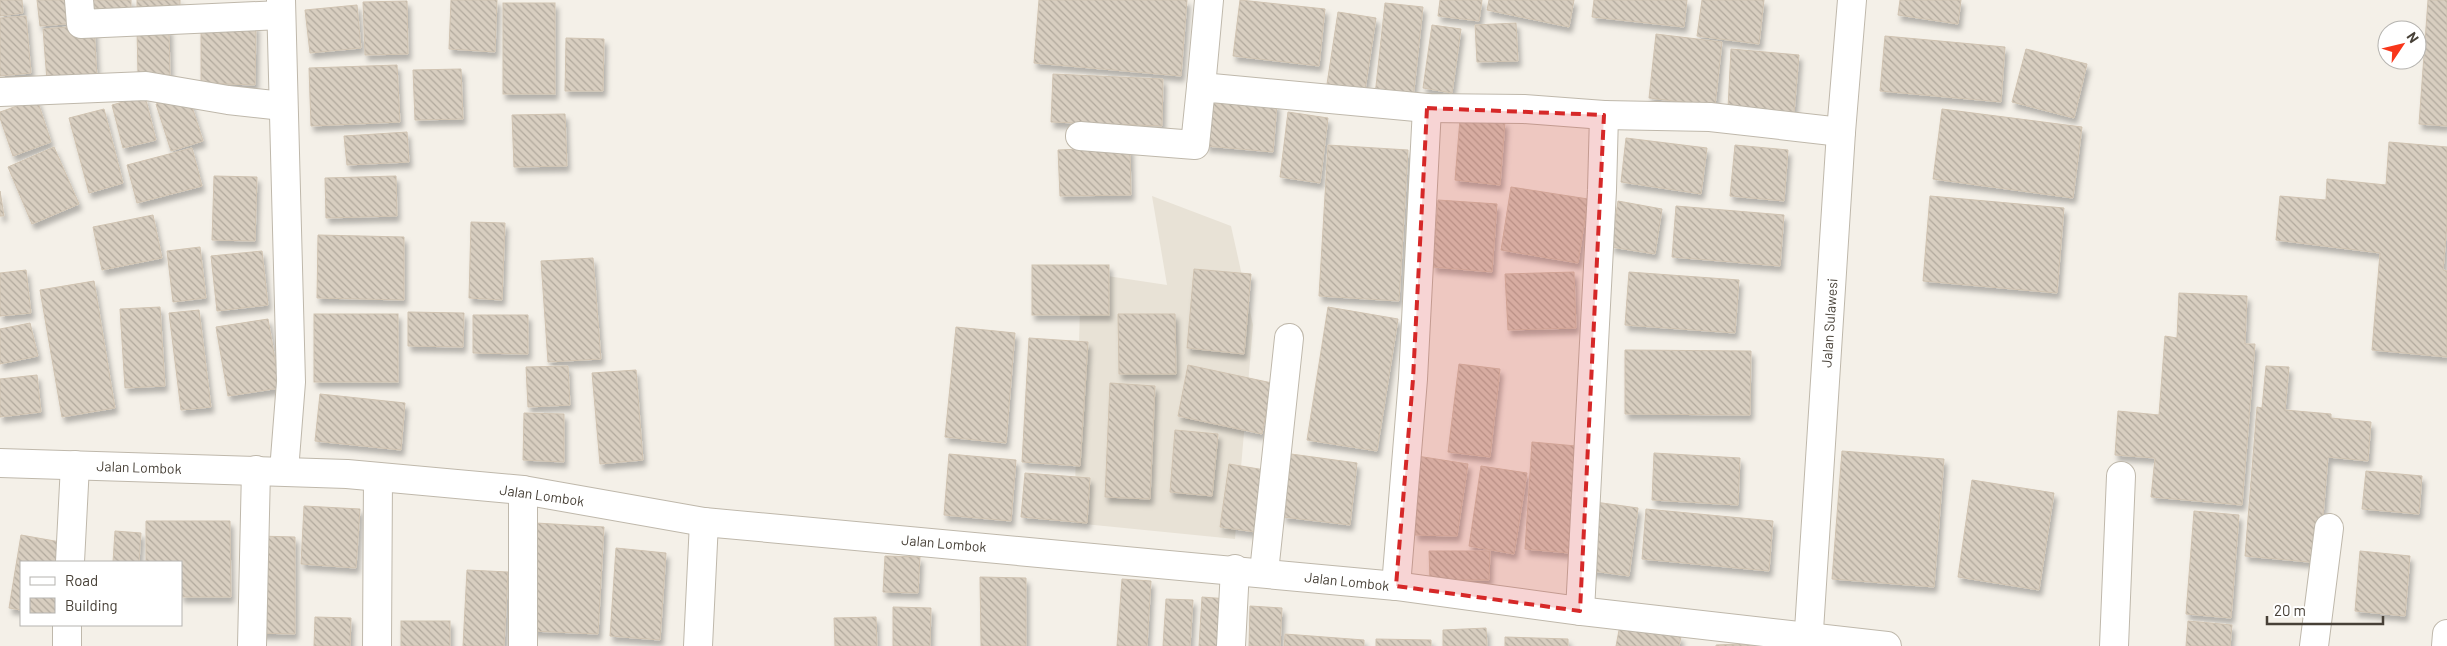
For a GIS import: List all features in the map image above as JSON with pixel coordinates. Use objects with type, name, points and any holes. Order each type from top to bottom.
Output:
[{"type":"street","points":[[79,0],[81,24],[281,7],[291,382],[284,471]]},
{"type":"street","points":[[1080,136],[1195,144],[1209,0]]},
{"type":"street","name":"Jalan Sulawesi","points":[[1808,641],[1841,132],[1852,0]]},
{"type":"street","points":[[0,92],[146,86],[228,100],[283,106]]},
{"type":"street","points":[[1200,87],[1426,108],[1524,109],[1604,115],[1710,117],[1841,132]]},
{"type":"street","points":[[1396,586],[1413,379],[1426,108]]},
{"type":"street","points":[[1580,611],[1602,190],[1604,115]]},
{"type":"street","points":[[1264,572],[1289,338]]},
{"type":"street","name":"Jalan Lombok","points":[[0,463],[284,471],[523,490],[704,522],[1264,572],[1396,586],[1808,641],[1887,646]]},
{"type":"street","points":[[70,561],[75,465]]},
{"type":"street","points":[[252,646],[256,470]]},
{"type":"street","points":[[2114,646],[2121,476]]},
{"type":"street","points":[[377,646],[378,477]]},
{"type":"street","points":[[522,646],[523,490]]},
{"type":"street","points":[[698,646],[704,522]]},
{"type":"street","points":[[2314,646],[2329,528]]},
{"type":"street","points":[[1231,646],[1235,569]]},
{"type":"street","points":[[66,646],[68,626]]},
{"type":"street","points":[[2446,646],[2447,634]]},
{"type":"highlighted area","points":[[1427,108],[1604,115],[1580,611],[1396,586],[1413,379]]},
{"type":"shaded area","points":[[1152,196],[1231,226],[1253,325],[1235,539],[1074,523],[1081,272],[1167,285]]},
{"type":"building","points":[[0,0],[22,0],[23,13],[0,16]]},
{"type":"building","points":[[37,0],[74,0],[76,23],[40,26]]},
{"type":"building","points":[[90,0],[131,0],[131,13],[91,16]]},
{"type":"building","points":[[137,0],[180,0],[180,5],[137,7]]},
{"type":"building","points":[[451,0],[497,0],[495,52],[449,49]]},
{"type":"building","points":[[1039,0],[1187,0],[1181,76],[1034,63]]},
{"type":"building","points":[[1240,0],[1325,9],[1319,66],[1233,56]]},
{"type":"building","points":[[1440,0],[1482,0],[1479,21],[1438,16]]},
{"type":"building","points":[[1489,0],[1574,0],[1569,27],[1487,10]]},
{"type":"building","points":[[1594,0],[1687,0],[1684,27],[1592,17]]},
{"type":"building","points":[[1702,0],[1764,0],[1759,44],[1697,36]]},
{"type":"building","points":[[1900,0],[1961,0],[1958,24],[1898,15]]},
{"type":"building","points":[[2428,0],[2447,0],[2447,126],[2419,124],[2423,70],[2427,70]]},
{"type":"building","points":[[407,1],[408,54],[365,55],[363,2]]},
{"type":"building","points":[[503,3],[555,3],[555,94],[503,94]]},
{"type":"building","points":[[1385,3],[1423,7],[1413,99],[1375,95]]},
{"type":"building","points":[[357,5],[361,48],[310,53],[305,10]]},
{"type":"building","points":[[1338,12],[1376,18],[1365,90],[1327,84]]},
{"type":"building","points":[[26,16],[31,73],[0,76],[0,18]]},
{"type":"building","points":[[1516,23],[1518,61],[1477,62],[1475,25]]},
{"type":"building","points":[[201,24],[256,25],[255,85],[201,83]]},
{"type":"building","points":[[94,25],[97,78],[47,81],[43,29]]},
{"type":"building","points":[[1432,25],[1461,29],[1452,93],[1423,88]]},
{"type":"building","points":[[169,28],[170,75],[138,76],[137,29]]},
{"type":"building","points":[[1656,34],[1722,42],[1715,106],[1649,98]]},
{"type":"building","points":[[1885,36],[2005,47],[2001,102],[1880,91]]},
{"type":"building","points":[[566,38],[604,39],[603,91],[565,91]]},
{"type":"building","points":[[1731,49],[1799,55],[1794,113],[1728,108]]},
{"type":"building","points":[[2026,49],[2087,64],[2074,118],[2012,102]]},
{"type":"building","points":[[397,65],[400,122],[311,126],[309,68]]},
{"type":"building","points":[[461,69],[463,119],[415,120],[413,70]]},
{"type":"building","points":[[1053,74],[1163,79],[1162,126],[1051,122]]},
{"type":"building","points":[[188,94],[203,141],[171,151],[156,104]]},
{"type":"building","points":[[145,96],[156,140],[123,148],[112,105]]},
{"type":"building","points":[[1210,98],[1277,104],[1273,152],[1206,146]]},
{"type":"building","points":[[37,99],[51,142],[13,156],[0,118],[0,112]]},
{"type":"building","points":[[104,109],[123,183],[89,193],[69,118]]},
{"type":"building","points":[[1942,109],[2082,127],[2073,198],[1933,179]]},
{"type":"building","points":[[1288,112],[1328,118],[1320,183],[1280,177]]},
{"type":"building","points":[[565,114],[567,166],[514,167],[512,115]]},
{"type":"building","points":[[1460,119],[1505,122],[1500,185],[1455,180]]},
{"type":"building","points":[[407,132],[409,162],[347,165],[344,136]]},
{"type":"building","points":[[1626,138],[1707,148],[1701,194],[1621,182]]},
{"type":"building","points":[[2389,142],[2447,147],[2447,224],[2443,270],[2447,271],[2447,357],[2372,350],[2380,253],[2276,240],[2280,196],[2326,200],[2327,179],[2386,185]]},
{"type":"building","points":[[1328,145],[1408,150],[1399,301],[1319,296]]},
{"type":"building","points":[[1735,145],[1788,150],[1784,201],[1730,196]]},
{"type":"building","points":[[54,147],[79,204],[32,224],[8,167]]},
{"type":"building","points":[[1130,147],[1131,195],[1060,196],[1058,150]]},
{"type":"building","points":[[192,148],[202,186],[137,203],[127,165]]},
{"type":"building","points":[[214,176],[257,177],[255,241],[212,240]]},
{"type":"building","points":[[396,176],[397,216],[326,218],[325,178]]},
{"type":"building","points":[[1511,187],[1588,199],[1578,263],[1501,250]]},
{"type":"building","points":[[0,191],[4,216],[0,216]]},
{"type":"building","points":[[1930,196],[2064,208],[2057,293],[1923,281]]},
{"type":"building","points":[[1438,200],[1497,204],[1492,272],[1433,267]]},
{"type":"building","points":[[1618,201],[1662,209],[1655,254],[1611,247]]},
{"type":"building","points":[[1676,206],[1784,215],[1780,266],[1672,257]]},
{"type":"building","points":[[153,215],[162,258],[102,270],[93,227]]},
{"type":"building","points":[[471,222],[505,223],[502,300],[469,298]]},
{"type":"building","points":[[318,235],[404,237],[404,300],[317,298]]},
{"type":"building","points":[[200,247],[206,298],[173,302],[167,251]]},
{"type":"building","points":[[262,251],[268,305],[217,311],[211,256]]},
{"type":"building","points":[[593,258],[601,359],[548,362],[541,261]]},
{"type":"building","points":[[1032,265],[1109,265],[1109,315],[1032,315]]},
{"type":"building","points":[[1194,269],[1251,274],[1244,354],[1187,348]]},
{"type":"building","points":[[26,270],[31,313],[0,316],[0,273]]},
{"type":"building","points":[[1574,272],[1576,328],[1508,330],[1505,274]]},
{"type":"building","points":[[1629,272],[1739,280],[1735,333],[1625,325]]},
{"type":"building","points":[[94,281],[115,408],[62,417],[40,290]]},
{"type":"building","points":[[2179,293],[2247,296],[2245,344],[2255,344],[2242,505],[2151,497],[2155,458],[2115,455],[2118,411],[2159,415],[2165,336],[2177,338]]},
{"type":"building","points":[[160,307],[165,386],[125,388],[120,309]]},
{"type":"building","points":[[1328,307],[1398,319],[1377,451],[1307,440]]},
{"type":"building","points":[[199,310],[211,407],[181,410],[169,313]]},
{"type":"building","points":[[408,312],[464,313],[463,347],[408,346]]},
{"type":"building","points":[[314,314],[398,314],[398,382],[314,382]]},
{"type":"building","points":[[1118,314],[1175,314],[1176,374],[1119,374]]},
{"type":"building","points":[[473,315],[528,315],[528,354],[473,353]]},
{"type":"building","points":[[268,319],[280,388],[228,396],[216,327]]},
{"type":"building","points":[[30,323],[38,356],[0,364],[0,329]]},
{"type":"building","points":[[956,327],[1015,333],[1006,443],[945,437]]},
{"type":"building","points":[[1029,338],[1088,342],[1080,466],[1022,462]]},
{"type":"building","points":[[1625,350],[1751,351],[1750,415],[1625,414]]},
{"type":"building","points":[[1459,364],[1500,369],[1490,457],[1448,452]]},
{"type":"building","points":[[1188,365],[1272,383],[1262,434],[1178,416]]},
{"type":"building","points":[[568,366],[570,405],[528,407],[526,367]]},
{"type":"building","points":[[2266,366],[2289,367],[2285,410],[2331,414],[2331,418],[2371,422],[2368,461],[2328,457],[2319,563],[2245,556],[2257,407],[2262,408]]},
{"type":"building","points":[[636,370],[643,460],[600,464],[592,373]]},
{"type":"building","points":[[37,375],[41,412],[0,417],[0,379]]},
{"type":"building","points":[[1110,383],[1155,386],[1150,499],[1105,497]]},
{"type":"building","points":[[320,394],[405,403],[401,450],[315,441]]},
{"type":"building","points":[[524,413],[564,414],[564,462],[523,460]]},
{"type":"building","points":[[1175,430],[1218,434],[1212,496],[1170,492]]},
{"type":"building","points":[[1532,442],[1576,446],[1569,553],[1525,549]]},
{"type":"building","points":[[1842,451],[1944,459],[1934,587],[1832,579]]},
{"type":"building","points":[[1654,453],[1740,458],[1738,505],[1652,500]]},
{"type":"building","points":[[949,454],[1016,460],[1011,521],[944,515]]},
{"type":"building","points":[[1291,454],[1357,463],[1350,525],[1283,517]]},
{"type":"building","points":[[1417,456],[1468,464],[1457,536],[1415,535]]},
{"type":"building","points":[[1229,464],[1265,470],[1256,532],[1220,527]]},
{"type":"building","points":[[1481,466],[1527,473],[1514,554],[1469,546]]},
{"type":"building","points":[[2366,471],[2422,476],[2419,514],[2362,509]]},
{"type":"building","points":[[1025,473],[1090,478],[1087,523],[1021,517]]},
{"type":"building","points":[[1972,480],[2054,493],[2039,590],[1958,577]]},
{"type":"building","points":[[1595,502],[1638,508],[1629,576],[1586,570]]},
{"type":"building","points":[[304,506],[360,509],[356,568],[301,564]]},
{"type":"building","points":[[1646,509],[1773,521],[1769,571],[1642,559]]},
{"type":"building","points":[[2194,511],[2239,515],[2231,618],[2186,614]]},
{"type":"building","points":[[146,521],[230,521],[231,597],[182,597],[182,561],[146,561]]},
{"type":"building","points":[[536,523],[604,527],[598,634],[531,631]]},
{"type":"building","points":[[115,531],[141,533],[139,561],[113,561]]},
{"type":"building","points":[[21,535],[66,543],[63,561],[20,561],[20,610],[9,608]]},
{"type":"building","points":[[258,536],[295,537],[295,634],[257,633]]},
{"type":"building","points":[[616,548],[666,553],[660,640],[610,636]]},
{"type":"building","points":[[1429,551],[1490,551],[1489,580],[1430,580]]},
{"type":"building","points":[[2360,551],[2410,556],[2405,616],[2355,611]]},
{"type":"building","points":[[885,556],[920,557],[918,593],[883,592]]},
{"type":"building","points":[[467,570],[508,572],[504,646],[463,646]]},
{"type":"building","points":[[980,577],[1026,578],[1026,646],[981,646]]},
{"type":"building","points":[[1122,579],[1151,581],[1147,646],[1117,646]]},
{"type":"building","points":[[1202,597],[1228,599],[1224,646],[1199,646]]},
{"type":"building","points":[[1166,599],[1193,600],[1190,646],[1163,646]]},
{"type":"building","points":[[1250,606],[1282,608],[1280,646],[1249,646]]},
{"type":"building","points":[[893,607],[931,608],[930,646],[893,646]]},
{"type":"building","points":[[315,617],[351,618],[350,646],[314,646]]},
{"type":"building","points":[[876,617],[877,646],[835,646],[834,618]]},
{"type":"building","points":[[401,621],[450,621],[450,646],[401,646]]},
{"type":"building","points":[[2188,621],[2232,625],[2230,646],[2186,646]]},
{"type":"building","points":[[1620,625],[1681,637],[1679,646],[1616,646]]},
{"type":"building","points":[[1486,628],[1487,646],[1443,646],[1443,630]]},
{"type":"building","points":[[1285,634],[1364,640],[1364,646],[1284,646]]},
{"type":"building","points":[[1505,637],[1568,639],[1568,646],[1505,646]]},
{"type":"building","points":[[1376,639],[1431,640],[1431,646],[1376,646]]},
{"type":"building","points":[[1786,642],[1786,646],[1716,646],[1716,645]]}]
